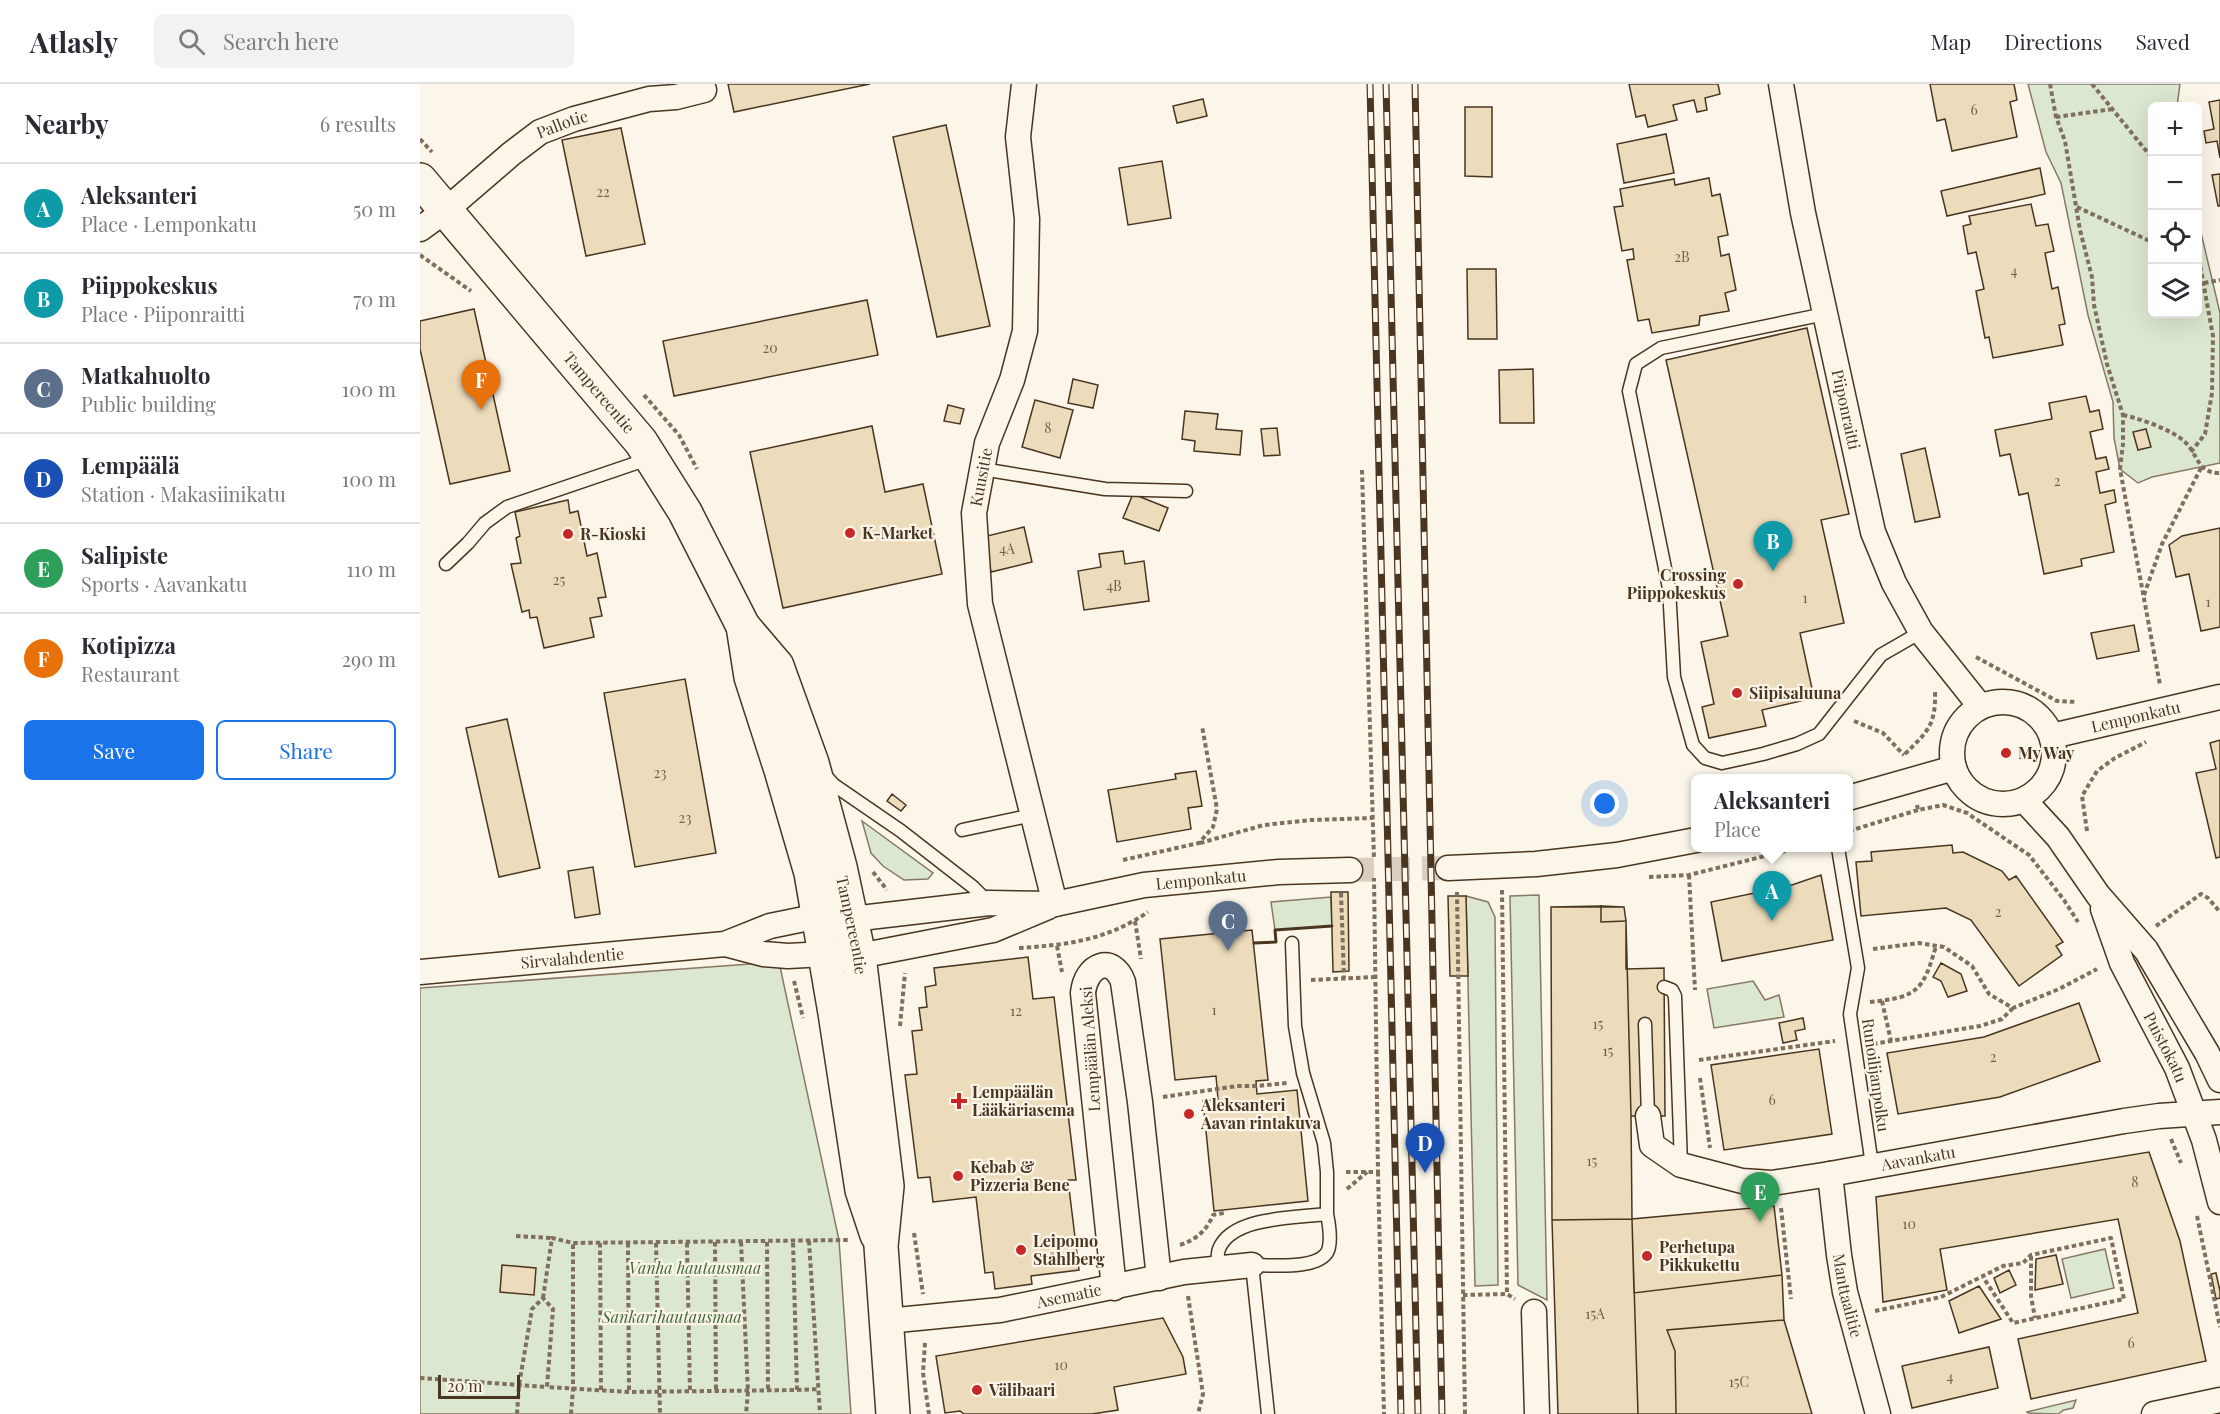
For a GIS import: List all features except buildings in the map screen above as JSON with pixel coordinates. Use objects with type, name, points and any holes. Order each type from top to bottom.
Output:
[{"type":"main road","name":"Tampereentie","points":[[420,180],[641,442],[685,512],[743,626],[777,666],[812,763],[852,919],[859,956],[887,1186],[862,1245]]},
{"type":"main road","name":"Tampereentie","points":[[743,626],[751,677],[811,873],[862,1190],[862,1245],[887,1321],[893,1414]]},
{"type":"street","name":"Kuusitie","points":[[1024,84],[1018,137],[1027,219],[1025,331],[1012,380],[987,443],[974,513],[980,604],[1055,904]]},
{"type":"street","name":"Piiponraitti","points":[[1781,84],[1803,213],[1873,532],[1894,582],[1922,632],[1980,706]]},
{"type":"street","name":"Pallotie","points":[[420,229],[447,210],[540,132],[574,119],[649,99],[676,97],[704,90]]},
{"type":"street","name":"Lemponkatu","points":[[2052,736],[2220,697]]},
{"type":"street","points":[[1997,701],[2014,702],[2031,709],[2044,721],[2052,736],[2053,766],[2037,792],[2024,800],[2007,804],[1990,802],[1974,795],[1962,784],[1954,768],[1951,754],[1953,739],[1968,714],[1980,706],[1997,701]]},
{"type":"street","points":[[1853,797],[1954,768]]},
{"type":"street","name":"Puistokatu","points":[[2024,800],[2058,837],[2098,896],[2145,950],[2207,1053],[2220,1080]]},
{"type":"street","points":[[1452,878],[1536,864],[1617,855],[1691,841]]},
{"type":"street","name":"Lemponkatu","points":[[825,954],[859,956],[993,930],[1055,904],[1144,885],[1279,872],[1350,870]]},
{"type":"street","name":"Puistokatu","points":[[2098,896],[2122,963],[2177,1068],[2204,1140],[2220,1202]]},
{"type":"street","name":"Lemponkatu","points":[[819,916],[852,919],[989,903],[1055,904]]},
{"type":"street","name":"Sirvalahdentie","points":[[420,972],[725,944],[770,926],[819,916]]},
{"type":"street","name":"Sirvalahdentie","points":[[725,944],[763,954],[789,956],[825,954]]},
{"type":"street","name":"Lempäälän Aleksi","points":[[1114,1288],[1083,993],[1084,980],[1089,973],[1099,967],[1113,968],[1120,974],[1123,982],[1140,1102],[1159,1278]]},
{"type":"street","name":"Aavankatu","points":[[1648,1116],[1652,1145],[1681,1166],[1742,1181],[1772,1183],[2159,1116],[2220,1112]]},
{"type":"street","name":"Manttaalitie","points":[[1830,1174],[1839,1255],[1850,1316],[1878,1414]]},
{"type":"street","name":"Asematie","points":[[887,1321],[1000,1310],[1184,1272],[1252,1265]]},
{"type":"street","points":[[1534,1312],[1537,1414]]},
{"type":"street","points":[[2154,1414],[2220,1400]]},
{"type":"lane","points":[[1825,314],[1661,348],[1636,364],[1629,391],[1669,588],[1674,678],[1693,744],[1705,758],[1722,763],[1797,744],[1819,734],[1881,655],[1922,632]]},
{"type":"lane","points":[[446,564],[468,543],[484,522],[507,507],[652,458]]},
{"type":"lane","points":[[982,469],[1105,489],[1186,491]]},
{"type":"lane","points":[[812,763],[834,785],[878,813],[974,887],[989,903]]},
{"type":"lane","points":[[962,830],[1033,814]]},
{"type":"lane","name":"Runoilijanpolku","points":[[1839,852],[1858,977],[1850,1014],[1872,1165]]},
{"type":"lane","points":[[1268,1414],[1252,1265],[1314,1263],[1325,1258],[1329,1248],[1324,1143],[1306,1081],[1295,1026],[1292,943]]},
{"type":"lane","points":[[1664,987],[1672,990],[1675,996],[1681,1166]]},
{"type":"lane","points":[[1645,1024],[1648,1116]]},
{"type":"lane","points":[[1217,1268],[1219,1249],[1230,1236],[1241,1228],[1255,1222],[1327,1214]]},
{"type":"path","points":[[2050,84],[2056,117],[2065,141],[2076,207],[2092,278],[2094,305],[2107,364],[2123,415],[2120,469],[2160,688],[2171,686]]},
{"type":"path","points":[[2092,84],[2150,156]]},
{"type":"path","points":[[2056,117],[2113,109]]},
{"type":"path","points":[[2076,207],[2148,240]]},
{"type":"path","points":[[420,255],[479,297]]},
{"type":"path","points":[[2191,452],[2205,434],[2212,393],[2213,336],[2202,275]]},
{"type":"path","points":[[2204,283],[2220,280]]},
{"type":"path","points":[[2123,415],[2140,419],[2184,441],[2201,468],[2212,474],[2220,473]]},
{"type":"path","points":[[2143,596],[2162,544],[2201,468]]},
{"type":"path","points":[[1362,470],[1374,864]]},
{"type":"path","points":[[1904,755],[1929,730],[1935,708],[1935,683],[1973,656],[2057,701],[2079,703]]},
{"type":"path","points":[[1835,716],[1847,718],[1883,733],[1904,755],[1918,810]]},
{"type":"path","points":[[1199,843],[1213,827],[1217,809],[1202,726]]},
{"type":"path","points":[[1853,830],[1942,804],[1968,813],[2029,855],[2083,929]]},
{"type":"path","points":[[1123,860],[1199,843],[1264,825],[1311,820],[1373,818]]},
{"type":"path","points":[[1374,875],[1384,1414]]},
{"type":"path","points":[[1689,875],[1695,991]]},
{"type":"path","points":[[1452,878],[1465,1414]]},
{"type":"path","points":[[1463,1295],[1507,1294],[1502,888]]},
{"type":"path","points":[[2148,932],[2201,894],[2208,898],[2220,912]]},
{"type":"path","points":[[1342,907],[1344,978]]},
{"type":"path","points":[[1855,952],[1919,943],[1944,947],[1972,966],[1989,994],[2013,1008]]},
{"type":"path","points":[[1852,999],[1869,1002],[1910,995],[1920,987],[1930,967],[1936,946]]},
{"type":"path","points":[[789,956],[805,1029]]},
{"type":"path","points":[[1699,1060],[1891,1041],[1980,1026],[2002,1019],[2013,1008],[2059,989],[2103,966]]},
{"type":"path","points":[[1294,983],[1344,978],[1376,978]]},
{"type":"path","points":[[1882,1001],[1891,1041]]},
{"type":"path","points":[[1698,1048],[1701,1090],[1715,1175]]},
{"type":"path","points":[[1164,1097],[1237,1086],[1306,1081]]},
{"type":"path","points":[[2159,1116],[2184,1167]]},
{"type":"path","points":[[1327,1172],[1378,1172]]},
{"type":"path","points":[[2194,1205],[2220,1327]]},
{"type":"path","points":[[1780,1206],[1791,1299]]},
{"type":"path","points":[[516,1236],[552,1238],[573,1243],[809,1241],[862,1245]]},
{"type":"path","points":[[517,1414],[519,1385],[532,1309],[543,1298],[552,1238]]},
{"type":"path","points":[[1850,1316],[1941,1297],[2003,1266],[2023,1263],[2031,1256],[2111,1238],[2124,1299],[2013,1323],[1983,1277]]},
{"type":"path","points":[[809,1241],[820,1414]]},
{"type":"path","points":[[715,1242],[716,1392]]},
{"type":"path","points":[[741,1242],[748,1392],[746,1414]]},
{"type":"path","points":[[767,1242],[768,1391]]},
{"type":"path","points":[[793,1242],[797,1390]]},
{"type":"path","points":[[570,1414],[573,1389],[573,1243]]},
{"type":"path","points":[[600,1243],[601,1390]]},
{"type":"path","points":[[628,1243],[629,1392]]},
{"type":"path","points":[[656,1243],[660,1414]]},
{"type":"path","points":[[687,1243],[690,1392]]},
{"type":"path","points":[[2031,1256],[2031,1296],[2035,1318]]},
{"type":"path","points":[[1184,1272],[1203,1394],[1198,1414]]},
{"type":"path","points":[[543,1298],[553,1309],[547,1387]]},
{"type":"path","points":[[420,1378],[629,1392],[748,1392],[819,1389]]},
{"type":"green space","points":[[2028,84],[2180,84],[2178,102],[2148,102],[2148,318],[2202,318],[2202,237],[2220,313],[2220,463],[2152,477],[2138,483],[2120,469],[2114,438],[2113,402],[2088,315],[2061,183],[2046,152]]},
{"type":"green space","points":[[862,821],[933,873],[928,879],[904,880],[883,866],[871,853]]},
{"type":"green space","points":[[1539,895],[1547,1300],[1518,1285],[1510,896]]},
{"type":"green space","points":[[1466,896],[1488,902],[1495,917],[1498,1285],[1475,1286]]},
{"type":"green space","points":[[1331,897],[1332,926],[1275,930],[1271,902]]},
{"type":"green space","name":"Vanha hautausmaa","points":[[779,962],[839,1240],[851,1414],[420,1414],[420,988]]},
{"type":"green space","points":[[1753,981],[1765,1000],[1779,995],[1784,1017],[1714,1028],[1707,989]]},
{"type":"green space","points":[[2105,1249],[2114,1288],[2071,1298],[2062,1259]]},
{"type":"green space","points":[[2076,1400],[2073,1408],[2058,1414],[2027,1412]]},
{"type":"tunnel","points":[[1350,870],[1448,868]]},
{"type":"railway","points":[[1370,84],[1401,1414]]},
{"type":"railway","points":[[1386,84],[1418,1414]]},
{"type":"railway","points":[[1415,84],[1442,1414]]},
{"type":"wall","points":[[1254,943],[1276,942],[1275,930],[1332,926]]},
{"type":"place","name":"Kotipizza","points":[[481,410]]},
{"type":"place","name":"K-Market","points":[[850,533]]},
{"type":"place","name":"R-Kioski","points":[[568,534]]},
{"type":"place","name":"Piippokeskus","points":[[1773,571]]},
{"type":"place","name":"Crossing Piippokeskus","points":[[1738,584]]},
{"type":"place","name":"Siipisaluuna","points":[[1737,693]]},
{"type":"place","name":"My Way","points":[[2006,753]]},
{"type":"place","name":"Aleksanteri","points":[[1772,921]]},
{"type":"place","name":"Matkahuolto","points":[[1228,951]]},
{"type":"place","name":"Lempäälän Lääkäriasema","points":[[959,1101]]},
{"type":"place","name":"Aleksanteri Aavan rintakuva","points":[[1189,1114]]},
{"type":"place","name":"Lempäälä","points":[[1425,1173]]},
{"type":"place","name":"Kebab & Pizzeria Bene","points":[[958,1176]]},
{"type":"place","name":"Salipiste","points":[[1760,1222]]},
{"type":"place","name":"Leipomo Ståhlberg","points":[[1021,1250]]},
{"type":"place","name":"Perhetupa Pikkukettu","points":[[1647,1256]]},
{"type":"place","name":"Välibaari","points":[[977,1390]]},
{"type":"park label","name":"Sankarihautausmaa","points":[[672,1317]]}]
